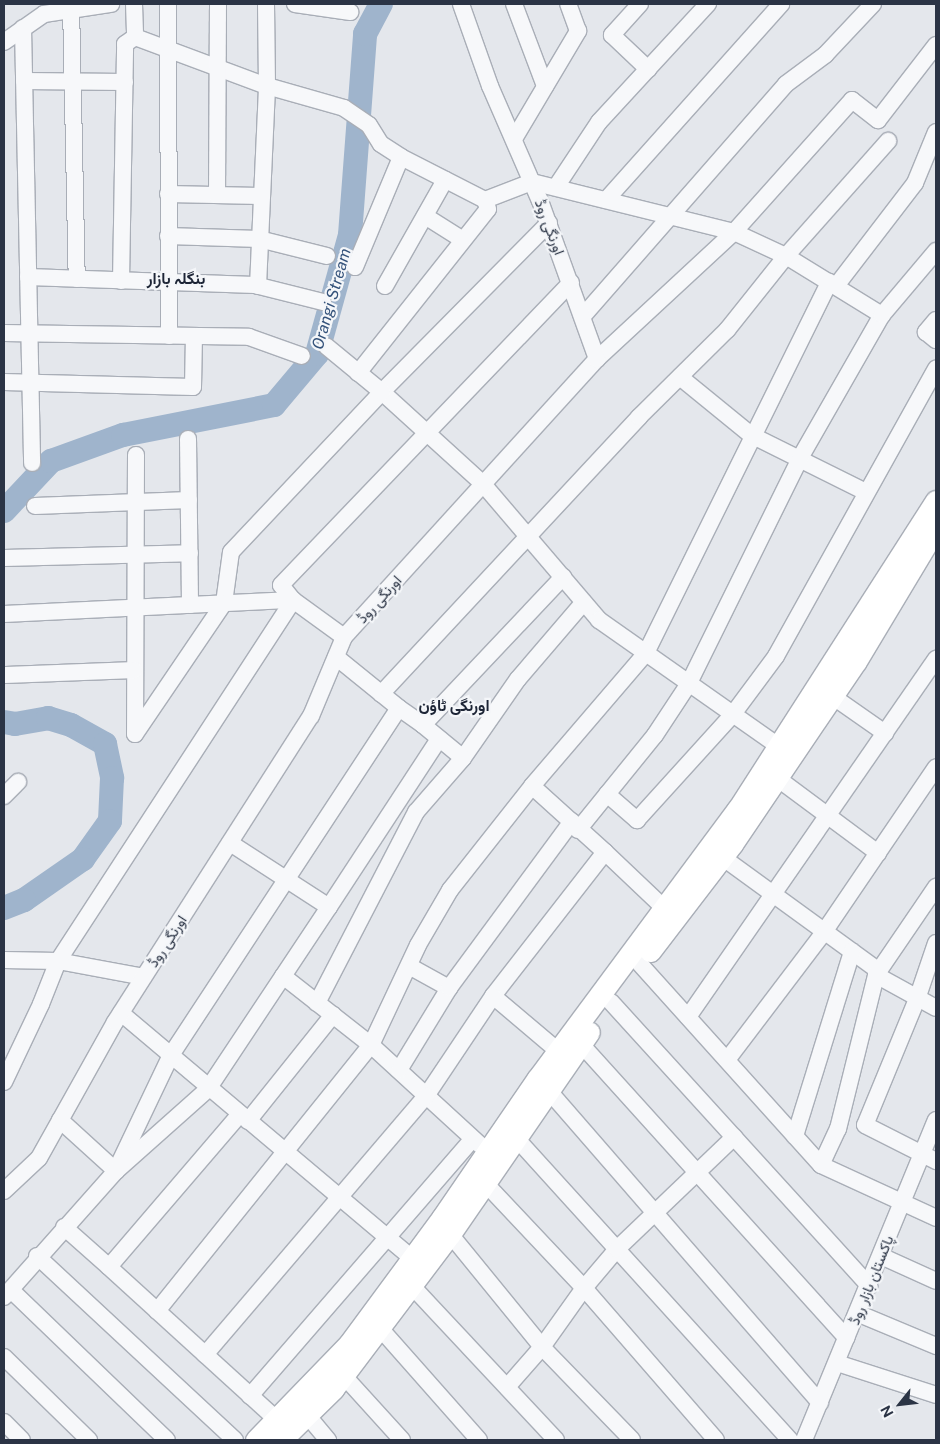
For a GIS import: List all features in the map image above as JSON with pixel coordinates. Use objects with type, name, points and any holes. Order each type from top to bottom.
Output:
[{"type":"main road","points":[[256,1440],[349,1344],[412,1258],[480,1145],[558,1051],[738,809],[936,501]]},
{"type":"main road","points":[[281,1440],[307,1415],[343,1375],[450,1234],[611,1002],[722,857],[832,696],[936,528]]},
{"type":"street","points":[[4,42],[44,14],[71,6],[98,8],[111,4]]},
{"type":"street","points":[[134,4],[134,37]]},
{"type":"street","points":[[168,4],[169,336]]},
{"type":"street","points":[[217,195],[218,4]]},
{"type":"street","points":[[258,286],[260,196],[266,86],[266,4]]},
{"type":"street","points":[[295,4],[350,12]]},
{"type":"street","name":"اورنگی روڈ","points":[[4,1192],[39,1158],[121,1012],[312,716],[344,637],[597,359],[584,316],[549,223],[490,86],[461,4]]},
{"type":"street","points":[[514,4],[545,86]]},
{"type":"street","points":[[514,140],[578,31],[568,4]]},
{"type":"street","points":[[640,4],[612,36],[648,69]]},
{"type":"street","points":[[556,187],[598,122],[708,4]]},
{"type":"street","points":[[606,200],[781,4]]},
{"type":"street","points":[[584,316],[674,216],[786,84],[825,55],[874,4]]},
{"type":"street","points":[[71,6],[71,80],[77,279]]},
{"type":"street","points":[[23,28],[32,463]]},
{"type":"street","points":[[134,37],[167,47],[266,86],[344,108],[362,121],[382,144],[401,157],[485,200],[488,209],[358,373]]},
{"type":"street","points":[[121,281],[125,44],[134,37]]},
{"type":"street","points":[[597,359],[734,232],[852,100],[878,120],[936,45]]},
{"type":"street","points":[[24,81],[125,82]]},
{"type":"street","points":[[157,1311],[287,1152],[371,1045],[409,966],[450,890],[532,786],[646,653],[751,435],[832,284],[916,183],[936,132]]},
{"type":"street","points":[[381,694],[680,376],[728,330],[786,256],[888,141]]},
{"type":"street","points":[[355,267],[401,157]]},
{"type":"street","points":[[385,286],[445,180]]},
{"type":"street","points":[[485,200],[532,182],[734,232],[786,256],[882,314]]},
{"type":"street","points":[[168,194],[260,196]]},
{"type":"street","points":[[425,216],[463,240]]},
{"type":"street","points":[[136,455],[134,502],[135,734],[224,603],[231,552],[382,392],[549,223]]},
{"type":"street","points":[[168,236],[259,239],[327,256]]},
{"type":"street","points":[[399,1070],[449,988],[575,826],[607,794],[655,735],[688,685],[800,458],[882,314],[936,251]]},
{"type":"street","points":[[28,277],[258,286],[324,302]]},
{"type":"street","points":[[344,637],[293,600],[281,585],[571,283]]},
{"type":"street","points":[[936,320],[926,332],[936,340]]},
{"type":"street","points":[[4,333],[250,337],[302,356]]},
{"type":"street","points":[[4,382],[30,381],[194,387],[194,336]]},
{"type":"street","points":[[326,346],[382,392],[482,484],[529,535],[599,620],[688,685],[778,746]]},
{"type":"street","points":[[607,794],[637,820],[733,714],[776,656],[936,368]]},
{"type":"street","points":[[680,376],[751,435],[866,492]]},
{"type":"street","points":[[188,439],[190,605]]},
{"type":"street","points":[[35,506],[189,500]]},
{"type":"street","points":[[4,558],[190,553]]},
{"type":"street","points":[[423,726],[563,577]]},
{"type":"street","points":[[4,614],[293,600]]},
{"type":"street","points":[[4,1082],[41,1004],[58,961],[293,600]]},
{"type":"street","points":[[317,1003],[386,866],[416,812],[463,758],[518,679],[584,602]]},
{"type":"street","points":[[336,657],[463,758]]},
{"type":"street","points":[[688,1017],[936,659]]},
{"type":"street","points":[[4,675],[134,670]]},
{"type":"street","points":[[832,696],[884,733]]},
{"type":"street","points":[[116,1170],[171,1055],[399,708]]},
{"type":"street","points":[[167,1440],[8,1293],[37,1256],[116,1170],[208,1089],[440,739]]},
{"type":"street","points":[[727,1060],[824,932],[936,767]]},
{"type":"street","points":[[777,778],[878,853]]},
{"type":"street","points":[[4,796],[18,782]]},
{"type":"street","points":[[532,786],[664,908]]},
{"type":"street","points":[[230,843],[329,907]]},
{"type":"street","points":[[205,1355],[338,1196],[426,1096],[493,996],[605,852]]},
{"type":"street","points":[[722,857],[878,973],[917,999],[936,1008]]},
{"type":"street","points":[[821,1165],[838,1129],[878,973],[936,887]]},
{"type":"street","points":[[929,1158],[865,1124],[917,999],[936,943]]},
{"type":"street","points":[[795,1136],[852,952]]},
{"type":"street","points":[[5,962],[58,961],[144,977]]},
{"type":"street","points":[[640,964],[821,1165],[936,1218]]},
{"type":"street","points":[[409,966],[449,988]]},
{"type":"street","points":[[250,1396],[388,1237],[480,1145],[371,1045],[283,976]]},
{"type":"street","points":[[493,996],[558,1051]]},
{"type":"street","points":[[611,1002],[868,1286]]},
{"type":"street","points":[[121,1012],[208,1089],[287,1152],[412,1258]]},
{"type":"street","points":[[109,1267],[244,1118],[333,1015]]},
{"type":"street","points":[[581,1044],[847,1338]]},
{"type":"street","points":[[549,1090],[820,1403]]},
{"type":"street","points":[[60,1120],[116,1170]]},
{"type":"street","name":"پاکستان بازار روڈ","points":[[804,1440],[903,1203],[929,1158],[936,1120]]},
{"type":"street","points":[[506,1387],[542,1347],[584,1288],[617,1250],[653,1212],[734,1137]]},
{"type":"street","points":[[516,1138],[790,1440]]},
{"type":"street","points":[[485,1184],[584,1288],[716,1440]]},
{"type":"street","points":[[64,1227],[276,1419]]},
{"type":"street","points":[[450,1234],[542,1347],[632,1440]]},
{"type":"street","points":[[37,1256],[235,1440]]},
{"type":"street","points":[[881,1256],[936,1281]]},
{"type":"street","points":[[411,1285],[556,1440]]},
{"type":"street","points":[[857,1313],[936,1346]]},
{"type":"street","points":[[379,1327],[479,1440]]},
{"type":"street","points":[[837,1363],[936,1396]]},
{"type":"street","points":[[7,1366],[89,1440]]},
{"type":"street","points":[[343,1375],[402,1440]]},
{"type":"street","points":[[307,1415],[328,1440]]},
{"type":"street","points":[[4,1422],[22,1440]]},
{"type":"waterway","name":"Orangi Stream","points":[[4,511],[51,461],[123,435],[274,405],[317,354],[350,235],[365,34],[381,4]]},
{"type":"waterway","name":"Orangi Stream","points":[[4,722],[15,724],[48,718],[71,725],[105,744],[112,778],[110,821],[83,859],[24,900],[4,908]]},
{"type":"district","name":"بنگلہ بازار","points":[[176,279]]},
{"type":"district","name":"اورنگی ٹاؤن","points":[[454,706]]}]
